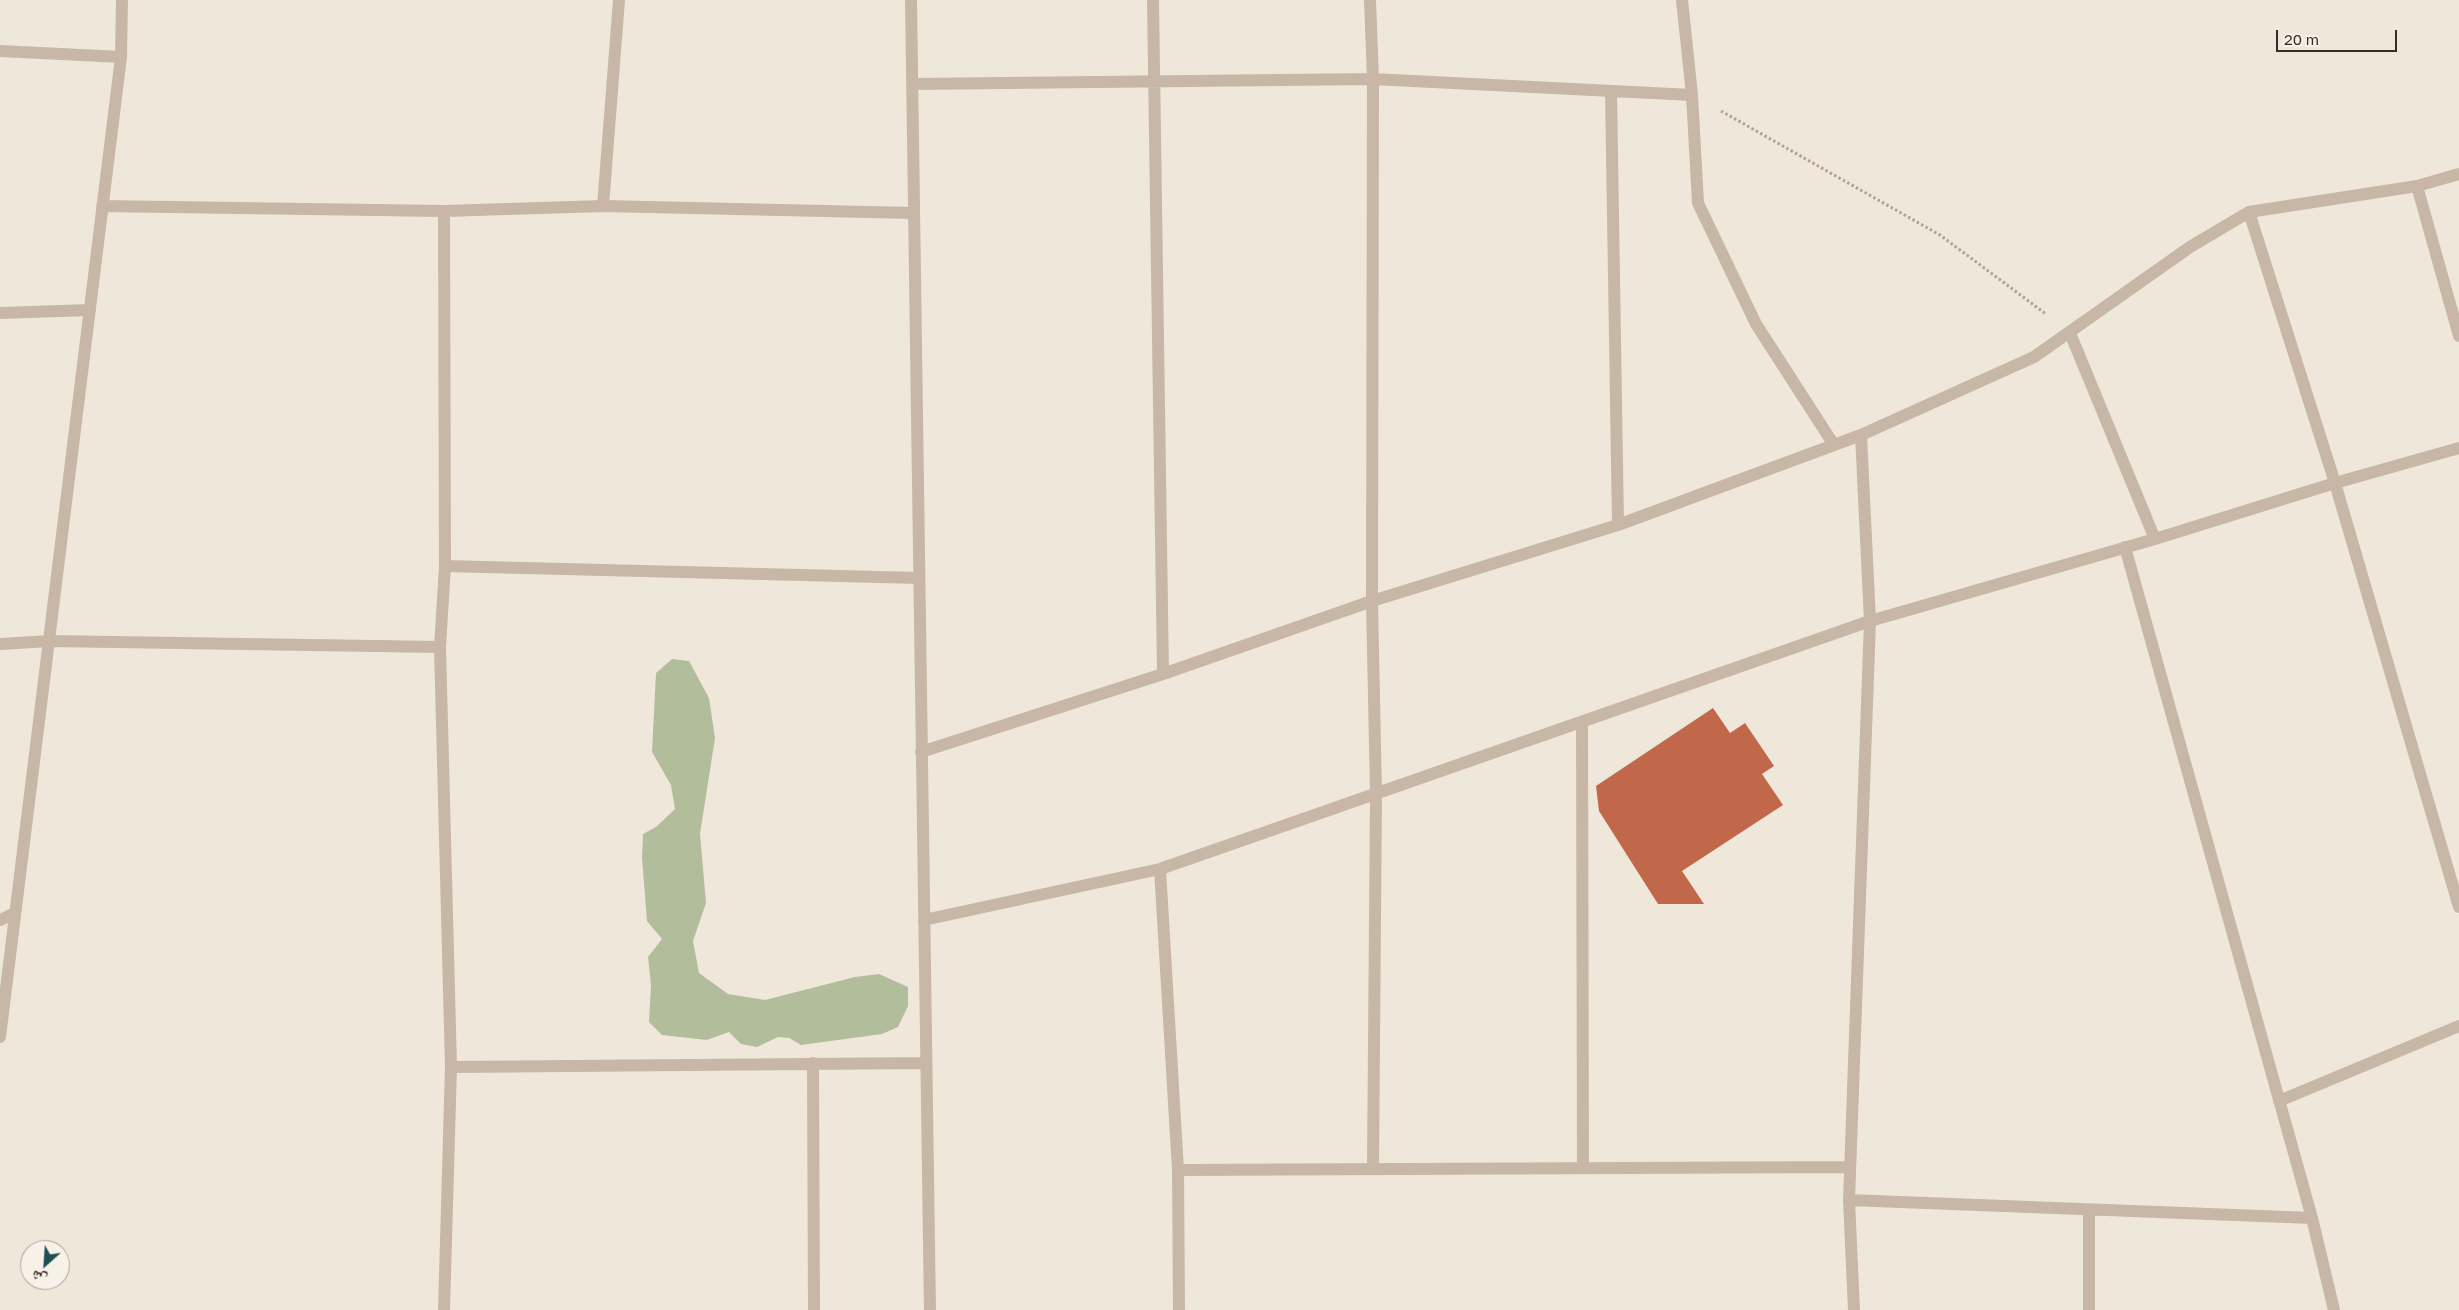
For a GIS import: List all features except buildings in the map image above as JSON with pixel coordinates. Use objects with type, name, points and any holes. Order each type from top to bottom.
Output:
[{"type":"street","points":[[0,1037],[121,57],[122,0]]},
{"type":"street","points":[[603,206],[619,0]]},
{"type":"street","points":[[911,0],[930,1310]]},
{"type":"street","points":[[1153,0],[1156,80],[1163,674]]},
{"type":"street","points":[[1370,0],[1373,79],[1372,601],[1376,794],[1373,1168]]},
{"type":"street","points":[[1682,0],[1692,95],[1698,203],[1756,324],[1834,445]]},
{"type":"street","points":[[0,50],[121,57]]},
{"type":"street","points":[[912,84],[1373,79],[1692,95]]},
{"type":"street","points":[[1611,91],[1618,525]]},
{"type":"street","points":[[921,752],[1163,674],[1372,601],[1618,525],[1861,435],[2034,357],[2190,247],[2249,212],[2417,186],[2459,174]]},
{"type":"street","points":[[2417,186],[2459,336]]},
{"type":"street","points":[[102,206],[444,211],[603,206],[914,213]]},
{"type":"street","points":[[444,211],[445,566],[440,647],[451,1067],[444,1310]]},
{"type":"street","points":[[2249,212],[2335,483],[2459,906]]},
{"type":"street","points":[[0,314],[90,310]]},
{"type":"street","points":[[2070,333],[2155,539]]},
{"type":"street","points":[[1854,1310],[1849,1167],[1870,621],[1861,435]]},
{"type":"street","points":[[924,920],[1160,869],[1870,621],[2155,539],[2335,483],[2459,448]]},
{"type":"street","points":[[2125,547],[2312,1218],[2334,1310]]},
{"type":"street","points":[[445,566],[919,578]]},
{"type":"street","points":[[0,644],[49,641],[440,647]]},
{"type":"street","points":[[1582,722],[1583,1167]]},
{"type":"street","points":[[1160,869],[1178,1170],[1179,1310]]},
{"type":"street","points":[[0,920],[15,913]]},
{"type":"street","points":[[2278,1101],[2459,1026]]},
{"type":"street","points":[[451,1067],[926,1063]]},
{"type":"street","points":[[813,1064],[814,1310]]},
{"type":"street","points":[[1178,1170],[1849,1167]]},
{"type":"street","points":[[1849,1200],[2312,1218]]},
{"type":"street","points":[[2089,1210],[2089,1310]]},
{"type":"path","points":[[1692,95],[1940,235],[2070,333]]},
{"type":"green space","points":[[672,659],[689,661],[709,698],[715,738],[700,834],[706,903],[693,941],[699,973],[728,994],[765,1000],[855,977],[879,974],[908,987],[908,1006],[898,1027],[882,1034],[801,1045],[789,1038],[778,1037],[757,1047],[741,1044],[729,1032],[707,1040],[662,1035],[649,1022],[651,985],[648,957],[662,939],[647,921],[642,858],[643,834],[656,827],[675,809],[671,785],[652,752],[656,673]]}]
